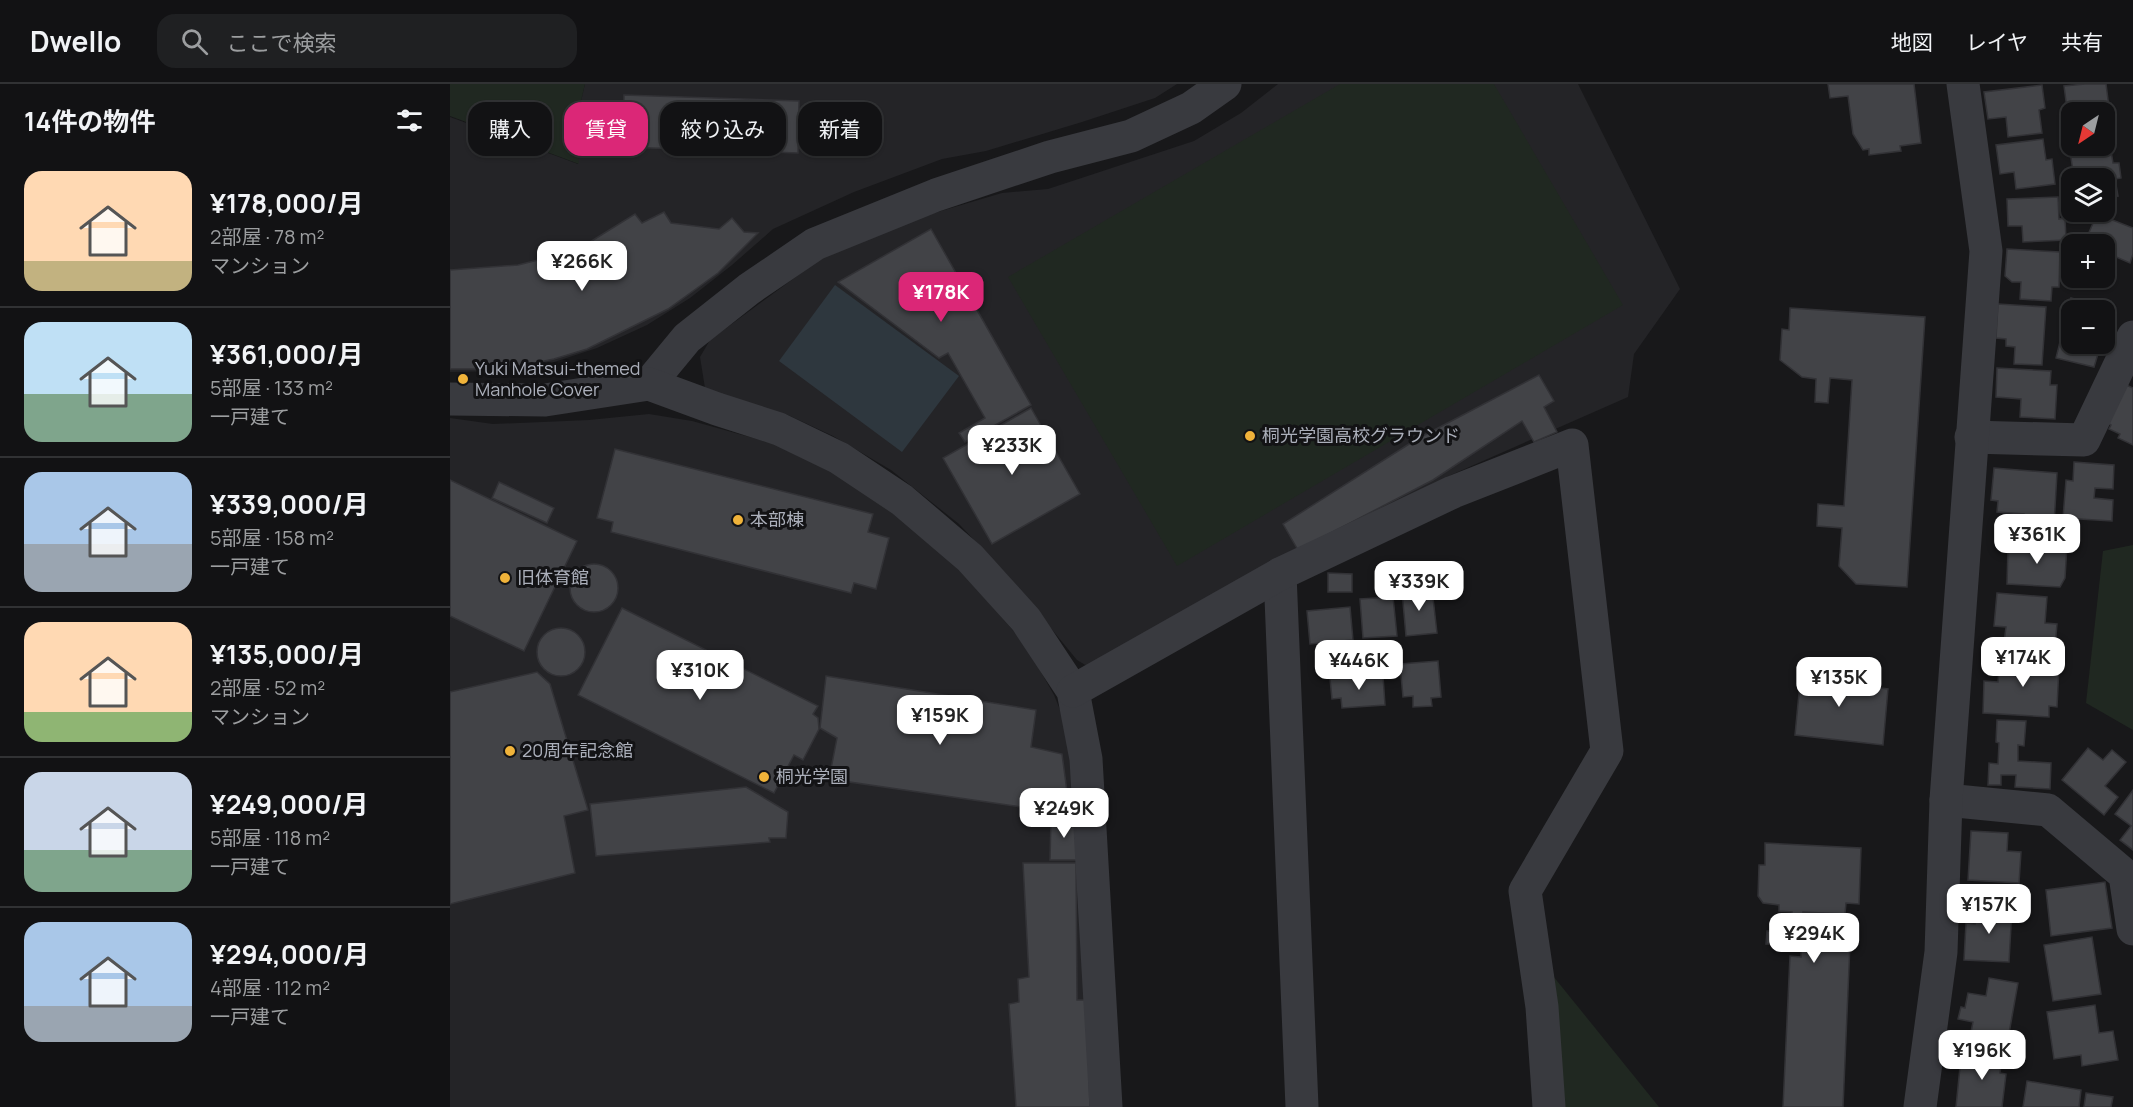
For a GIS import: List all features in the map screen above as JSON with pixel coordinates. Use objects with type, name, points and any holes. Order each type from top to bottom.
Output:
[{"type":"street","points":[[649,384],[687,338],[749,289],[815,244],[936,195],[1050,157],[1131,136],[1191,108],[1225,84]]},
{"type":"street","points":[[1920,1107],[1941,952],[1946,800],[1986,251],[1963,84]]},
{"type":"street","points":[[1971,436],[2084,440],[2133,337]]},
{"type":"street","points":[[450,399],[545,400],[649,384],[779,429],[839,458],[902,500],[970,558],[1018,611],[1073,691],[1086,759],[1106,1107]]},
{"type":"street","points":[[1073,691],[1280,574],[1453,492],[1572,445],[1607,751],[1525,891],[1542,1007],[1549,1107]]},
{"type":"street","points":[[1280,574],[1302,1107]]},
{"type":"street","points":[[1946,800],[2048,810],[2125,875],[2133,930]]},
{"type":"shaded area","points":[[450,84],[585,84],[581,102],[564,102],[564,156],[578,156],[579,164],[552,154],[552,102],[468,102],[468,123],[450,116]]},
{"type":"shaded area","points":[[585,84],[1177,84],[1155,98],[986,151],[942,159],[854,192],[773,229],[690,298],[647,325],[597,348],[545,365],[504,371],[450,372],[450,117],[468,124],[468,156],[552,154],[578,164],[577,156],[648,156],[648,102],[581,102]]},
{"type":"shaded area","points":[[1278,84],[1578,84],[1680,289],[1634,354],[1628,397],[1451,475],[1087,666],[1077,660],[1008,576],[959,524],[891,470],[833,436],[788,415],[713,395],[705,388],[700,357],[710,340],[831,251],[924,216],[1002,193],[1048,189],[1194,141],[1241,113]]},
{"type":"shaded area","name":"桐光学園高校グラウンド","points":[[1340,84],[1494,84],[1623,305],[1177,566],[1008,277]]},
{"type":"shaded area","points":[[835,285],[959,376],[902,452],[779,361]]},
{"type":"shaded area","name":"桐光学園","points":[[649,414],[692,421],[782,446],[844,474],[901,515],[961,571],[1025,644],[1054,695],[1072,739],[1094,1107],[450,1107],[450,418],[493,424],[589,420]]},
{"type":"shaded area","points":[[2133,545],[2133,730],[2086,703],[2103,551]]},
{"type":"shaded area","points":[[1549,971],[1659,1107],[1563,1107]]},
{"type":"building","points":[[1828,84],[1914,84],[1921,143],[1900,146],[1901,151],[1869,155],[1869,149],[1863,150],[1853,134],[1848,96],[1830,98]]},
{"type":"building","points":[[2106,84],[2108,102],[2066,102],[2064,86]]},
{"type":"building","points":[[2042,85],[2045,108],[2039,110],[2042,133],[2008,137],[2006,117],[1988,119],[1984,92]]},
{"type":"building","points":[[624,95],[799,101],[798,153],[786,153],[786,102],[660,102],[660,148],[648,148],[648,102],[624,102]]},
{"type":"building","points":[[2043,139],[2046,160],[2052,159],[2055,184],[2016,189],[2014,172],[2000,174],[1996,145]]},
{"type":"building","points":[[2071,156],[2112,156],[2113,163],[2119,163],[2121,178],[2115,179],[2115,168],[2073,168]]},
{"type":"building","points":[[2115,179],[2118,196],[2115,196]]},
{"type":"building","points":[[2058,197],[2059,219],[2061,219],[2061,222],[2065,222],[2066,234],[2061,234],[2061,240],[2023,242],[2022,226],[2008,226],[2007,199]]},
{"type":"building","points":[[664,212],[671,223],[719,229],[732,218],[744,232],[758,233],[718,273],[668,309],[587,349],[520,366],[450,369],[450,270],[518,265],[546,258],[590,242],[635,214],[642,223]]},
{"type":"building","points":[[2115,221],[2133,228],[2133,254],[2130,263],[2115,256],[2115,234],[2088,234],[2094,222]]},
{"type":"building","points":[[931,229],[1031,405],[965,442],[959,433],[985,418],[948,353],[939,358],[838,282]]},
{"type":"building","points":[[2007,249],[2060,252],[2059,287],[2052,287],[2051,301],[2020,299],[2021,282],[2012,282],[2005,276]]},
{"type":"building","points":[[1998,304],[2046,307],[2042,365],[2014,364],[2015,347],[2006,346],[2006,339],[1996,338]]},
{"type":"building","points":[[1790,308],[1925,317],[1907,587],[1856,584],[1839,566],[1842,528],[1817,526],[1818,504],[1844,506],[1852,380],[1830,378],[1828,403],[1815,402],[1816,379],[1802,377],[1780,360],[1782,329],[1789,330]]},
{"type":"building","points":[[2061,338],[2061,354],[2098,354],[2094,367],[2056,358]]},
{"type":"building","points":[[1997,368],[2051,371],[2050,385],[2057,385],[2055,419],[2020,417],[2021,399],[1996,397]]},
{"type":"building","points":[[1539,375],[1554,401],[1544,407],[1557,432],[1534,442],[1522,421],[1433,480],[1298,550],[1283,524],[1417,439]]},
{"type":"building","points":[[2124,384],[2133,388],[2133,445],[2118,438],[2120,434],[2109,429],[2111,425],[2105,421]]},
{"type":"building","points":[[1031,408],[1080,494],[992,544],[943,458]]},
{"type":"building","name":"本部棟","points":[[615,449],[873,514],[868,532],[889,538],[876,589],[854,583],[851,593],[611,532],[613,522],[597,518]]},
{"type":"building","points":[[2074,462],[2114,465],[2113,489],[2095,488],[2094,498],[2113,500],[2112,521],[2063,518],[2066,480],[2073,481]]},
{"type":"building","points":[[1994,468],[2057,473],[2054,525],[2023,523],[2024,514],[1997,512],[1998,501],[1991,500]]},
{"type":"building","name":"旧体育館","points":[[450,480],[577,541],[524,651],[450,616]]},
{"type":"building","points":[[499,482],[554,508],[547,523],[492,498]]},
{"type":"building","points":[[2034,543],[2067,545],[2065,578],[2060,587],[2007,584],[2008,547],[2033,548]]},
{"type":"building","points":[[594,564],[611,571],[618,588],[611,605],[594,612],[577,605],[570,588],[577,571]]},
{"type":"building","points":[[1328,573],[1352,574],[1352,592],[1328,592]]},
{"type":"building","points":[[1432,589],[1437,633],[1406,636],[1402,591]]},
{"type":"building","points":[[1997,593],[2047,597],[2045,623],[2057,624],[2055,647],[2004,643],[2006,627],[1994,626]]},
{"type":"building","points":[[1393,597],[1397,636],[1363,638],[1360,599]]},
{"type":"building","points":[[1350,607],[1353,640],[1310,644],[1307,611]]},
{"type":"building","points":[[622,608],[818,706],[813,714],[818,718],[819,729],[803,760],[794,755],[774,793],[578,695]]},
{"type":"building","points":[[561,628],[578,635],[585,652],[578,669],[561,676],[544,669],[537,652],[544,635]]},
{"type":"building","points":[[2000,657],[2052,660],[2052,667],[2059,667],[2057,707],[2049,706],[2049,717],[1983,713],[1984,681],[1998,682]]},
{"type":"building","points":[[1438,661],[1441,697],[1431,698],[1432,706],[1413,707],[1413,696],[1403,697],[1400,664]]},
{"type":"building","points":[[1802,662],[1834,665],[1832,682],[1888,689],[1883,745],[1795,735]]},
{"type":"building","name":"20周年記念館","points":[[537,672],[550,684],[588,810],[564,816],[575,873],[450,904],[450,692]]},
{"type":"building","points":[[826,676],[1036,710],[1031,747],[1062,754],[1070,814],[829,779],[837,738],[820,728]]},
{"type":"building","points":[[1383,676],[1385,705],[1342,708],[1341,698],[1332,699],[1330,679]]},
{"type":"building","points":[[1997,720],[2026,721],[2024,746],[2018,745],[2018,761],[2051,763],[2050,789],[2015,787],[2016,775],[2001,775],[2001,785],[1988,785],[1989,763],[1998,764]]},
{"type":"building","points":[[2088,748],[2103,760],[2112,750],[2126,762],[2105,786],[2118,797],[2104,815],[2062,780]]},
{"type":"building","points":[[746,787],[788,812],[786,838],[769,838],[770,842],[596,856],[590,804]]},
{"type":"building","points":[[2133,790],[2133,850],[2120,840],[2131,826],[2115,814]]},
{"type":"building","points":[[1051,818],[1077,818],[1077,860],[1050,860]]},
{"type":"building","points":[[1971,831],[2008,833],[2007,851],[2021,852],[2019,883],[1968,880]]},
{"type":"building","points":[[1765,843],[1861,848],[1859,904],[1846,903],[1845,914],[1803,912],[1803,918],[1851,921],[1843,1107],[1783,1107],[1790,956],[1801,957],[1801,946],[1766,944],[1767,931],[1791,932],[1792,912],[1779,911],[1779,905],[1763,903],[1758,896],[1759,865],[1765,865]]},
{"type":"building","points":[[1023,863],[1076,863],[1077,1000],[1087,1000],[1090,1107],[1016,1107],[1009,1004],[1019,1002],[1018,979],[1029,977]]},
{"type":"building","points":[[2105,882],[2112,928],[2051,936],[2046,890]]},
{"type":"building","points":[[1975,906],[2012,908],[2009,962],[1964,960],[1966,923],[1975,924]]},
{"type":"building","points":[[2092,937],[2101,994],[2053,1001],[2044,945]]},
{"type":"building","points":[[1989,978],[2018,983],[2008,1039],[1971,1032],[1973,1022],[1958,1019],[1961,1007],[1965,1008],[1968,993],[1986,996]]},
{"type":"building","points":[[2095,1005],[2099,1033],[2113,1031],[2118,1060],[2082,1066],[2081,1055],[2054,1059],[2047,1012]]},
{"type":"building","points":[[1976,1048],[2003,1051],[2000,1073],[2006,1074],[2002,1107],[1956,1107],[1960,1067],[1973,1068]]},
{"type":"building","points":[[2027,1081],[2081,1090],[2079,1107],[2023,1107]]},
{"type":"building","points":[[2086,1093],[2113,1097],[2111,1107],[2084,1107]]},
{"type":"place","name":"Yuki Matsui-themed Manhole Cover","points":[[463,379]]},
{"type":"place","name":"桐光学園高校グラウンド","points":[[1250,436]]},
{"type":"place","name":"本部棟","points":[[738,520]]},
{"type":"place","name":"旧体育館","points":[[505,578]]},
{"type":"place","name":"20周年記念館","points":[[510,751]]},
{"type":"place","name":"桐光学園","points":[[764,777]]}]
